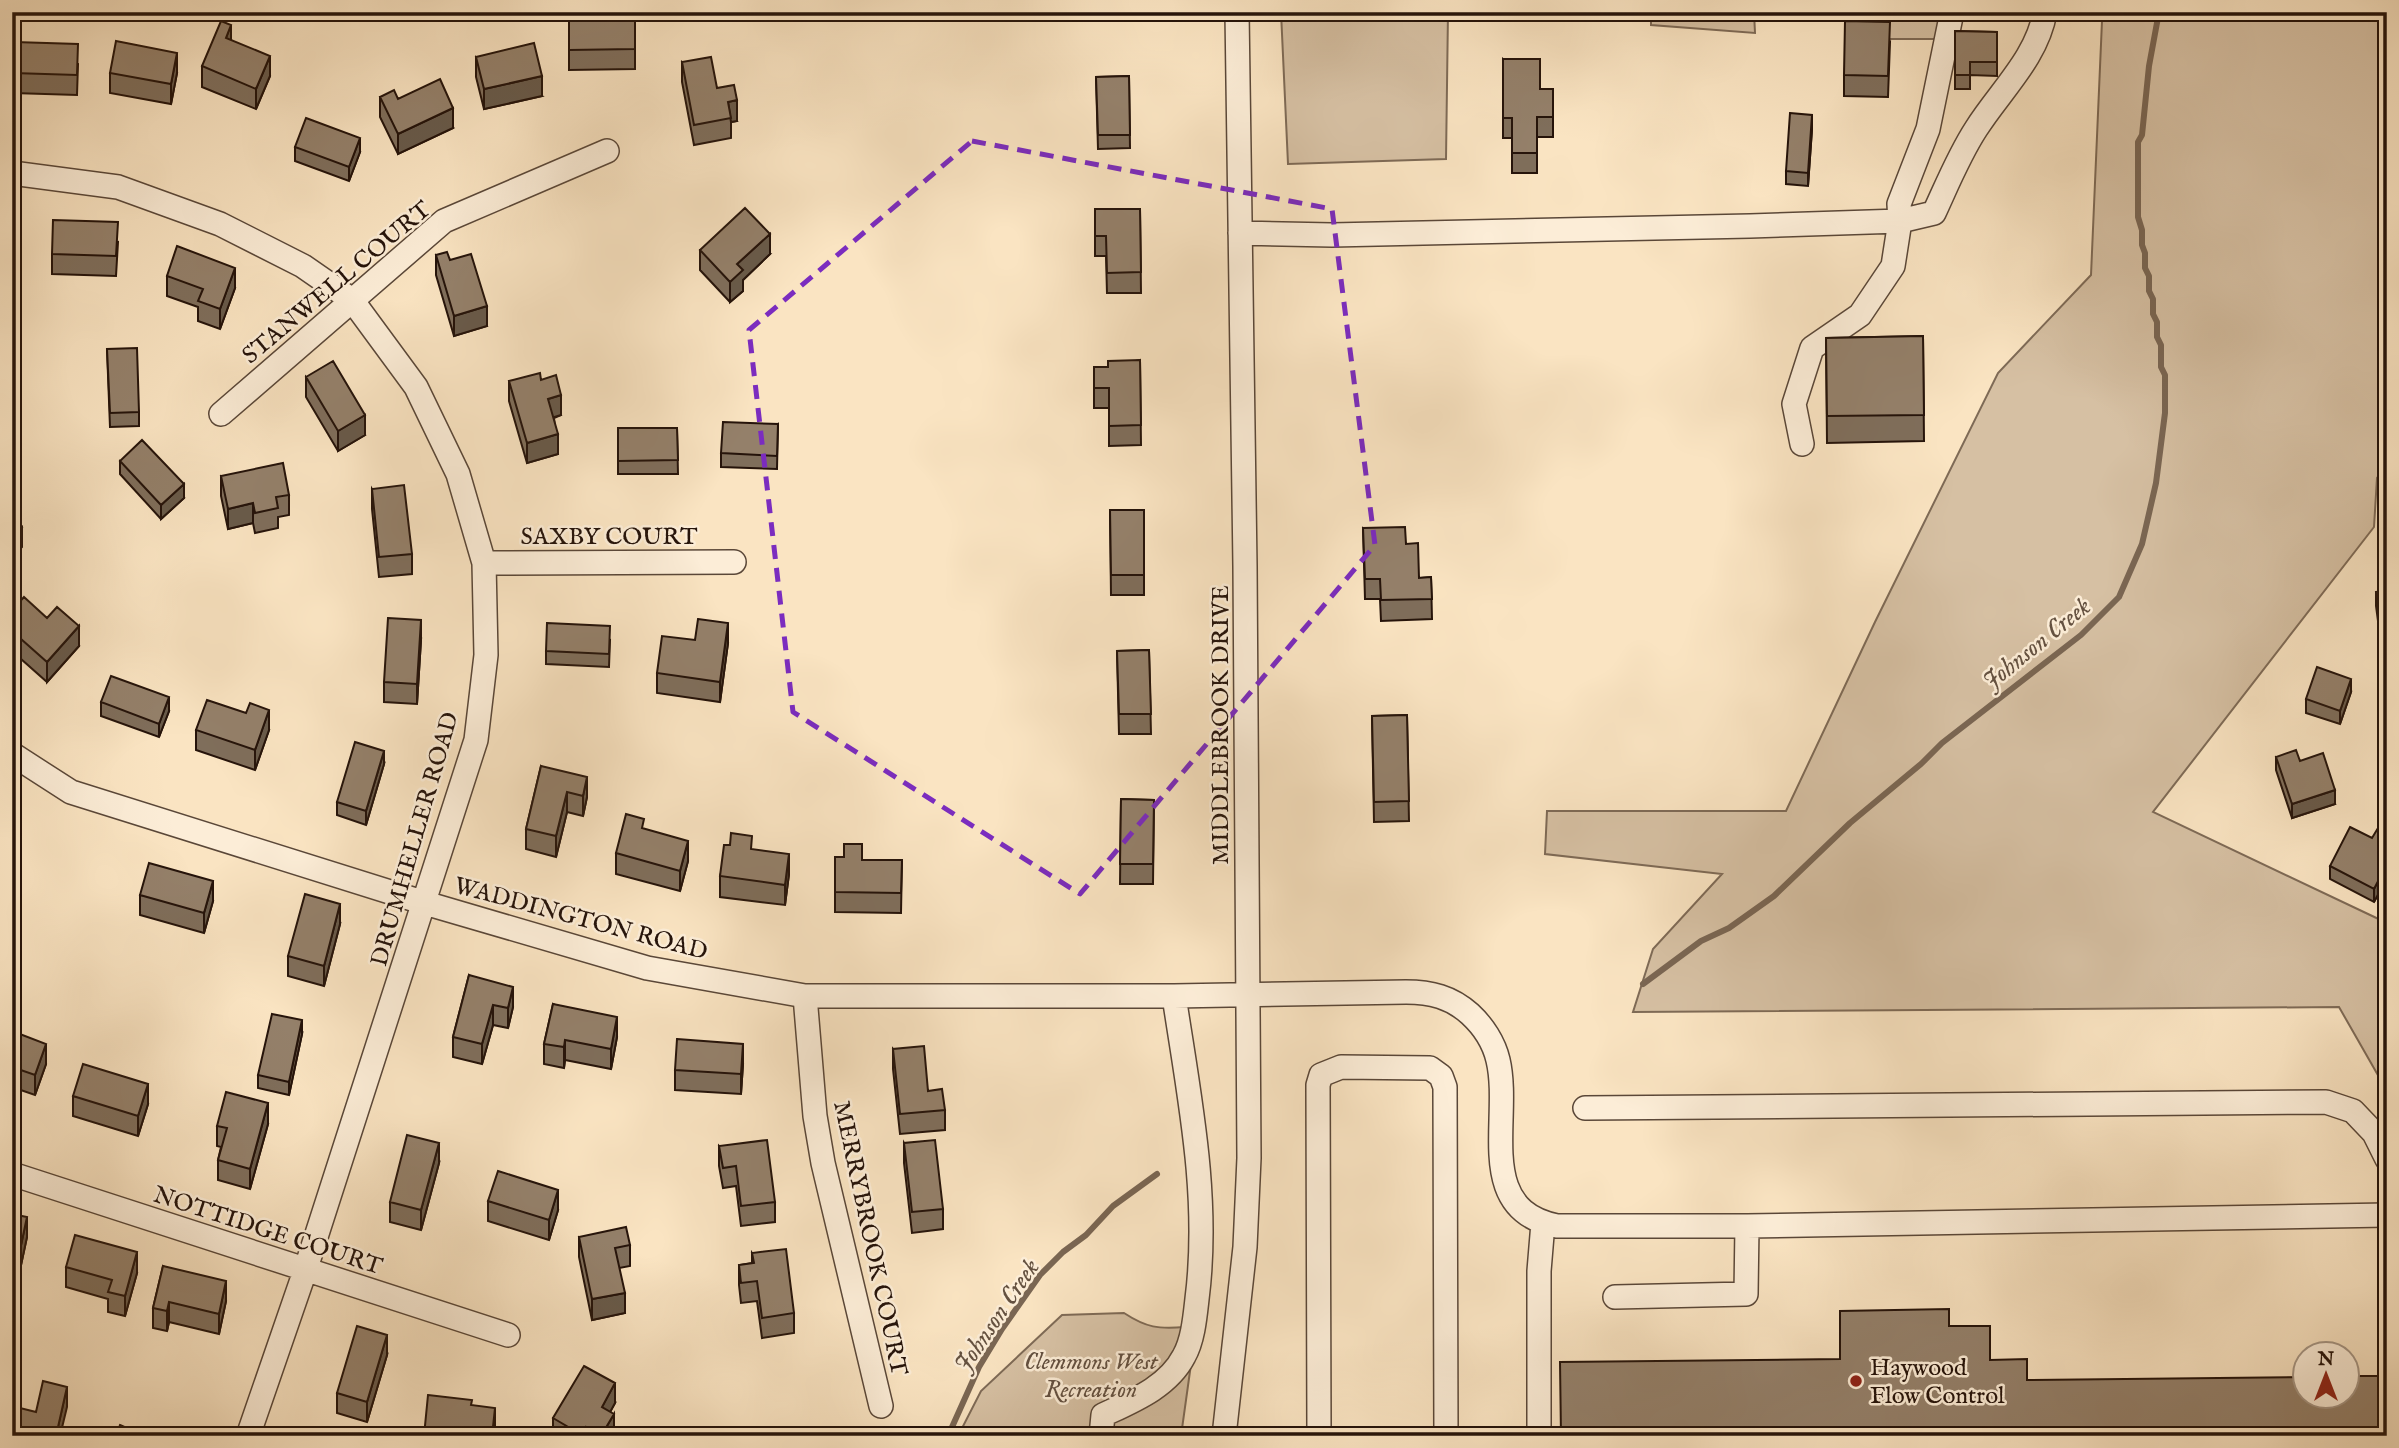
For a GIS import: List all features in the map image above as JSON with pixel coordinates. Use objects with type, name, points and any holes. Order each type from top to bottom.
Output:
[{"type":"street","name":"MIDDLEBROOK DRIVE","points":[[1224,1436],[1248,1214],[1245,566],[1237,12]]},
{"type":"street","points":[[1802,444],[1794,404],[1812,348],[1860,315],[1893,267],[1900,221],[1899,204],[1928,129],[1952,12]]},
{"type":"street","points":[[1240,233],[1332,235],[1900,221],[1934,212],[1975,130],[2029,56],[2042,27],[2045,12]]},
{"type":"street","name":"STANWELL COURT","points":[[221,414],[444,221],[607,150]]},
{"type":"street","name":"DRUMHELLER ROAD","points":[[12,173],[118,187],[220,224],[303,266],[352,300],[416,387],[458,474],[484,563],[486,655],[476,740],[306,1268],[248,1436]]},
{"type":"street","name":"SAXBY COURT","points":[[484,563],[734,562]]},
{"type":"street","name":"WADDINGTON ROAD","points":[[12,754],[71,792],[425,903],[647,968],[804,996],[1174,996],[1423,992],[1445,998],[1464,1009],[1483,1030],[1499,1064],[1502,1172],[1508,1191],[1525,1214],[1543,1223]]},
{"type":"street","name":"MERRYBROOK COURT","points":[[804,996],[815,1116],[823,1163],[881,1406]]},
{"type":"street","points":[[1101,1436],[1104,1415],[1147,1393],[1177,1367],[1189,1345],[1196,1312],[1202,1252],[1200,1171],[1174,996]]},
{"type":"street","points":[[1319,1436],[1318,1085],[1321,1075],[1340,1067],[1430,1068],[1441,1076],[1445,1087],[1446,1436]]},
{"type":"street","points":[[1586,1108],[2326,1102],[2353,1111],[2374,1133],[2387,1159]]},
{"type":"street","name":"NOTTIDGE COURT","points":[[12,1174],[57,1191],[306,1268],[508,1335]]},
{"type":"street","points":[[1539,1436],[1538,1271],[1543,1223],[1578,1227],[1747,1226],[2387,1215]]},
{"type":"street","points":[[1615,1297],[1746,1294],[1747,1226]]},
{"type":"highlighted area","points":[[972,141],[1332,209],[1375,545],[1080,894],[793,712],[749,330]]},
{"type":"green space","points":[[1281,12],[1448,12],[1446,159],[1288,164]]},
{"type":"green space","points":[[1651,12],[1754,12],[1755,33],[1651,25]]},
{"type":"green space","points":[[1871,12],[1959,12],[1958,39],[1865,39],[1859,22]]},
{"type":"green space","points":[[2106,12],[2387,12],[2387,466],[2377,478],[2374,527],[2153,812],[2387,923],[2387,1091],[2339,1007],[1633,1012],[1653,949],[1722,874],[1545,854],[1547,811],[1786,811],[1875,622],[1998,373],[2091,275],[2102,21]]},
{"type":"green space","name":"Clemmons West Recreation","points":[[1124,1313],[1153,1326],[1185,1327],[1192,1357],[1181,1436],[958,1436],[981,1391],[1062,1315]]},
{"type":"building","points":[[635,17],[635,49],[569,50],[569,18]]},
{"type":"building","points":[[221,21],[231,25],[226,38],[270,56],[256,89],[202,66]]},
{"type":"building","points":[[1845,21],[1890,22],[1888,76],[1844,75]]},
{"type":"building","points":[[1955,31],[1997,32],[1997,62],[1970,62],[1970,75],[1955,75]]},
{"type":"building","points":[[116,41],[177,53],[171,84],[110,73]]},
{"type":"building","points":[[14,42],[78,44],[77,75],[13,73]]},
{"type":"building","points":[[534,43],[542,76],[484,89],[476,57]]},
{"type":"building","points":[[711,57],[717,88],[734,85],[737,100],[728,102],[731,118],[694,125],[682,62]]},
{"type":"building","points":[[1503,59],[1540,59],[1540,89],[1553,89],[1553,117],[1537,117],[1537,153],[1512,153],[1512,118],[1503,118]]},
{"type":"building","points":[[1129,76],[1130,135],[1098,135],[1096,77]]},
{"type":"building","points":[[440,79],[453,108],[398,134],[380,97],[394,90],[398,99]]},
{"type":"building","points":[[1790,113],[1812,115],[1808,173],[1786,171]]},
{"type":"building","points":[[306,118],[360,138],[349,167],[295,147]]},
{"type":"building","points":[[745,208],[770,234],[737,264],[743,270],[730,282],[700,250]]},
{"type":"building","points":[[1095,209],[1140,209],[1141,272],[1107,273],[1106,236],[1095,236]]},
{"type":"building","points":[[53,220],[118,222],[116,256],[52,254]]},
{"type":"building","points":[[177,246],[235,268],[220,309],[198,301],[203,289],[167,276]]},
{"type":"building","points":[[447,252],[450,260],[471,254],[487,306],[454,316],[436,255]]},
{"type":"building","points":[[1923,336],[1924,415],[1827,416],[1826,338]]},
{"type":"building","points":[[137,348],[139,412],[110,413],[107,349]]},
{"type":"building","points":[[1140,360],[1141,425],[1109,426],[1109,388],[1094,388],[1094,367],[1108,367],[1108,361]]},
{"type":"building","points":[[333,361],[365,415],[338,431],[306,377]]},
{"type":"building","points":[[540,373],[541,380],[556,375],[561,395],[548,399],[558,434],[527,443],[509,381]]},
{"type":"building","points":[[723,422],[778,424],[777,456],[721,453]]},
{"type":"building","points":[[618,428],[677,428],[678,460],[618,461]]},
{"type":"building","points":[[142,440],[184,484],[161,505],[120,461]]},
{"type":"building","points":[[283,463],[289,495],[276,497],[278,508],[255,513],[253,503],[228,509],[221,476]]},
{"type":"building","points":[[404,485],[412,554],[379,557],[372,489]]},
{"type":"building","points":[[1110,510],[1144,510],[1144,575],[1111,575]]},
{"type":"building","points":[[12,514],[22,527],[12,535]]},
{"type":"building","points":[[1405,527],[1406,544],[1418,543],[1419,578],[1431,577],[1432,599],[1381,600],[1380,579],[1365,579],[1363,528]]},
{"type":"building","points":[[2387,590],[2387,652],[2384,653],[2376,592]]},
{"type":"building","points":[[24,597],[47,618],[57,607],[79,626],[47,662],[12,631],[12,610]]},
{"type":"building","points":[[388,618],[421,620],[417,684],[384,682]]},
{"type":"building","points":[[698,619],[728,623],[720,682],[657,673],[662,636],[695,640]]},
{"type":"building","points":[[547,623],[610,626],[609,654],[546,651]]},
{"type":"building","points":[[1149,650],[1151,714],[1119,714],[1117,651]]},
{"type":"building","points":[[2317,667],[2351,679],[2340,711],[2306,699]]},
{"type":"building","points":[[111,676],[169,697],[159,724],[101,702]]},
{"type":"building","points":[[207,700],[246,713],[250,703],[269,710],[255,750],[196,730]]},
{"type":"building","points":[[1407,715],[1409,801],[1374,802],[1372,716]]},
{"type":"building","points":[[355,742],[384,751],[366,811],[337,802]]},
{"type":"building","points":[[2296,750],[2300,761],[2323,753],[2335,790],[2292,804],[2276,757]]},
{"type":"building","points":[[541,766],[587,777],[583,796],[567,792],[556,836],[526,829]]},
{"type":"building","points":[[1121,799],[1154,800],[1153,864],[1120,864]]},
{"type":"building","points":[[626,814],[644,819],[642,828],[688,841],[680,871],[616,853]]},
{"type":"building","points":[[2350,827],[2372,838],[2378,828],[2387,833],[2387,864],[2374,889],[2330,866]]},
{"type":"building","points":[[731,833],[752,836],[751,849],[789,854],[785,885],[720,876],[724,845],[730,845]]},
{"type":"building","points":[[844,844],[862,844],[862,860],[902,860],[901,893],[835,892],[835,857],[844,857]]},
{"type":"building","points":[[149,863],[213,881],[204,913],[140,895]]},
{"type":"building","points":[[305,894],[340,904],[324,966],[288,956]]},
{"type":"building","points":[[469,975],[513,987],[508,1008],[493,1005],[482,1044],[453,1037]]},
{"type":"building","points":[[553,1004],[617,1017],[611,1049],[565,1040],[564,1047],[544,1044]]},
{"type":"building","points":[[272,1014],[302,1020],[289,1082],[258,1075]]},
{"type":"building","points":[[12,1031],[46,1044],[35,1075],[12,1067]]},
{"type":"building","points":[[677,1039],[743,1044],[741,1074],[675,1070]]},
{"type":"building","points":[[924,1046],[928,1091],[942,1089],[945,1110],[900,1114],[893,1049]]},
{"type":"building","points":[[83,1064],[148,1084],[138,1116],[73,1096]]},
{"type":"building","points":[[226,1092],[268,1103],[250,1169],[218,1160],[227,1128],[217,1126]]},
{"type":"building","points":[[407,1135],[439,1143],[421,1210],[390,1202]]},
{"type":"building","points":[[767,1140],[775,1202],[741,1206],[736,1166],[723,1168],[719,1146]]},
{"type":"building","points":[[935,1140],[943,1209],[912,1212],[904,1143]]},
{"type":"building","points":[[498,1171],[558,1190],[549,1220],[488,1201]]},
{"type":"building","points":[[12,1214],[27,1217],[17,1264],[12,1263]]},
{"type":"building","points":[[626,1227],[630,1245],[615,1248],[625,1293],[592,1299],[579,1237]]},
{"type":"building","points":[[75,1235],[137,1252],[125,1296],[108,1292],[112,1280],[66,1267]]},
{"type":"building","points":[[786,1249],[794,1313],[762,1318],[757,1281],[741,1283],[739,1265],[754,1263],[752,1253]]},
{"type":"building","points":[[163,1266],[226,1281],[219,1314],[169,1302],[167,1311],[153,1308]]},
{"type":"building","name":"Haywood Flow Control","points":[[1949,1309],[1949,1326],[1990,1326],[1990,1360],[2027,1359],[2027,1380],[2290,1377],[2290,1410],[2360,1410],[2360,1376],[2387,1376],[2387,1436],[1561,1436],[1560,1362],[1840,1359],[1840,1311]]},
{"type":"building","points":[[357,1326],[387,1335],[367,1402],[337,1393]]},
{"type":"building","points":[[584,1366],[615,1383],[602,1407],[614,1414],[601,1436],[586,1427],[582,1435],[553,1418]]},
{"type":"building","points":[[43,1381],[67,1387],[56,1436],[12,1436],[12,1406],[36,1412]]},
{"type":"building","points":[[428,1395],[472,1400],[471,1405],[495,1408],[492,1436],[424,1436]]},
{"type":"building","points":[[120,1425],[136,1432],[135,1436],[116,1436]]},
{"type":"waterway","name":"Johnson Creek","points":[[1643,984],[1701,941],[1729,928],[1774,896],[1850,823],[1942,743],[2081,635],[2119,597],[2142,544],[2156,483],[2165,413],[2165,375],[2161,367],[2161,345],[2157,337],[2157,322],[2153,314],[2153,299],[2149,291],[2149,276],[2145,268],[2142,230],[2138,217],[2138,142],[2142,135],[2149,66],[2159,12]]},
{"type":"waterway","name":"Johnson Creek","points":[[948,1436],[979,1367],[1040,1275],[1063,1252],[1086,1235],[1113,1206],[1157,1174]]},
{"type":"place","name":"Haywood Flow Control","points":[[1856,1381]]}]
